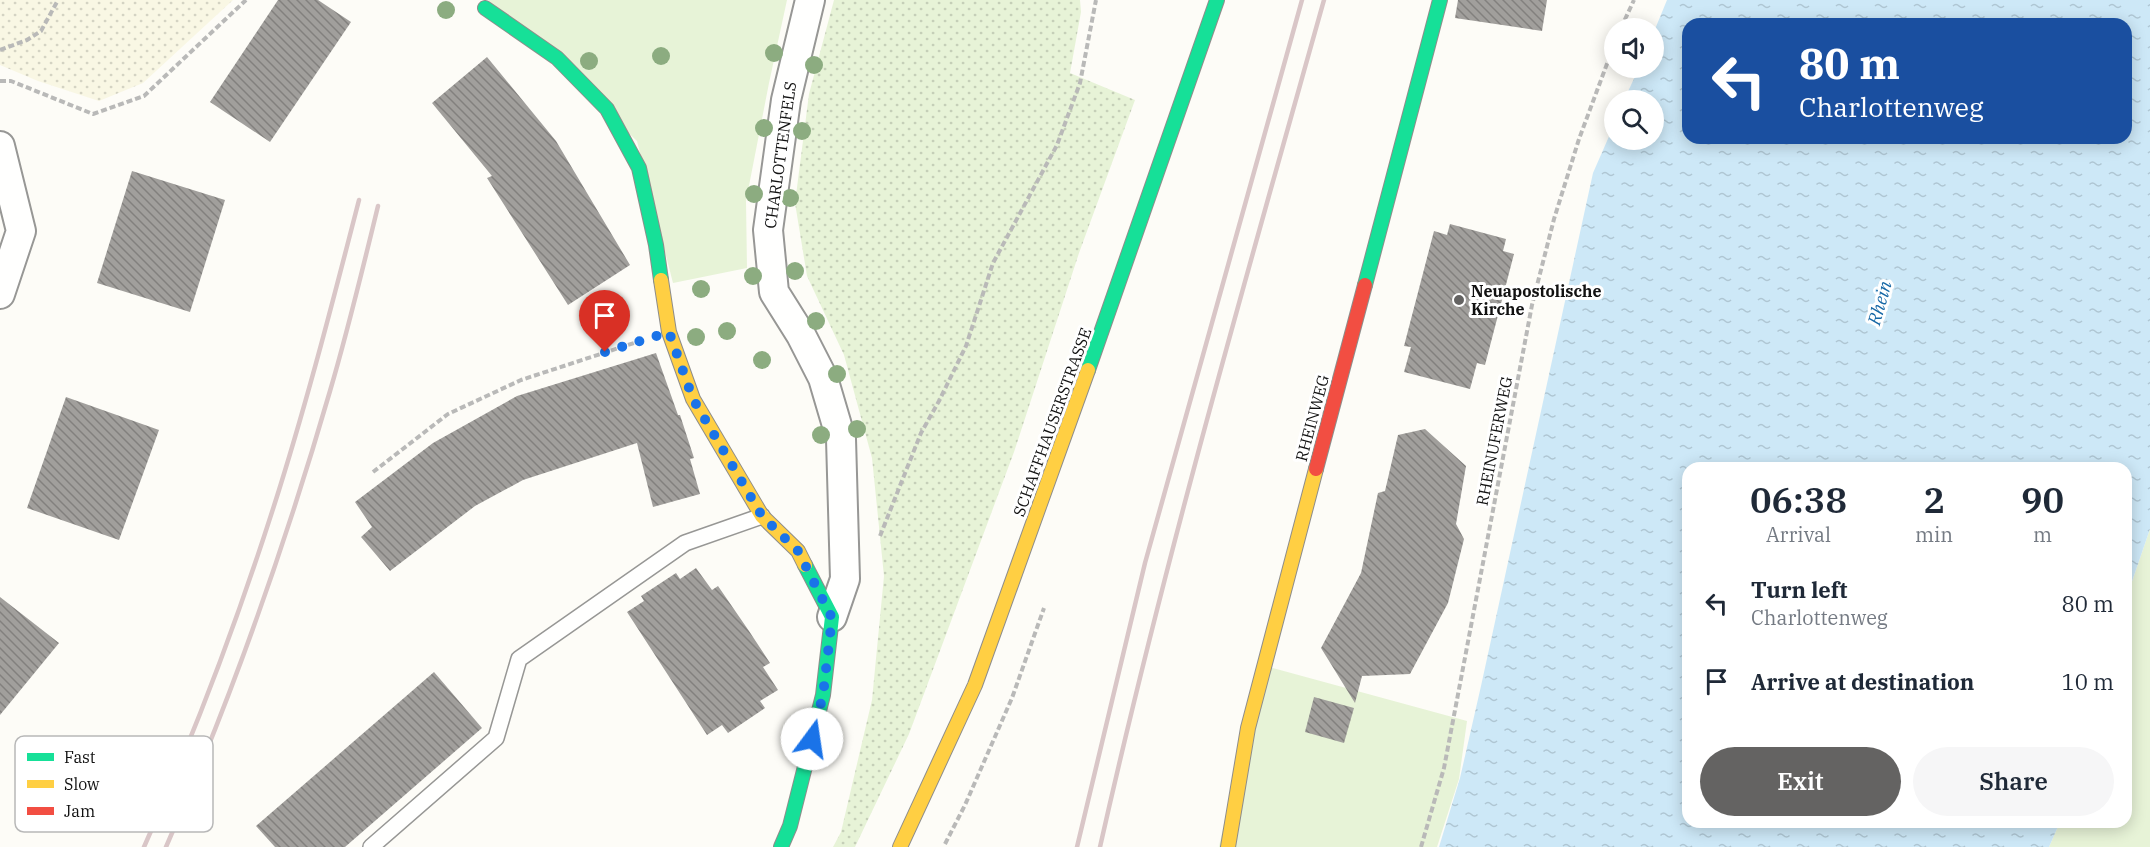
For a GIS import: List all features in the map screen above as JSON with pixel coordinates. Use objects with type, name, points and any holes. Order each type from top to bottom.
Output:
[{"type":"street","name":"CHARLOTTENFELS","points":[[810,0],[786,100],[768,230],[774,292],[801,335],[823,378],[841,439],[845,579],[832,618]]},
{"type":"street","name":"SCHAFFHAUSERSTRASSE","points":[[900,847],[975,685],[1217,0]]},
{"type":"street","name":"RHEINWEG","points":[[1228,847],[1248,728],[1440,0]]},
{"type":"street","points":[[485,8],[557,58],[607,109],[639,168],[656,244],[669,332],[693,399],[762,516],[798,551],[832,618],[823,695],[790,826],[781,847]]},
{"type":"street","points":[[0,146],[21,231],[0,294]]},
{"type":"lane","points":[[371,847],[496,738],[519,658],[686,543],[762,516]]},
{"type":"path","points":[[0,50],[27,40],[41,31],[58,0]]},
{"type":"path","points":[[0,81],[11,81],[93,114],[144,96],[246,0]]},
{"type":"path","points":[[879,537],[921,433],[966,346],[993,263],[1057,145],[1080,83],[1096,0]]},
{"type":"path","points":[[1626,18],[1634,0]]},
{"type":"path","name":"RHEINUFERWEG","points":[[1421,847],[1444,768],[1532,304],[1554,219],[1575,151],[1604,72]]},
{"type":"path","points":[[373,472],[448,414],[520,380],[669,332]]},
{"type":"shaded area","points":[[0,0],[233,0],[143,83],[99,101],[38,81],[0,65]]},
{"type":"green space","points":[[488,0],[787,0],[746,201],[747,268],[673,283],[637,141]]},
{"type":"green space","points":[[834,0],[1080,0],[1081,12],[1070,73],[1135,100],[1079,253],[1014,452],[909,734],[855,847],[833,847],[841,832],[872,700],[884,576],[872,458],[844,355],[807,276],[795,203],[809,94]]},
{"type":"green space","points":[[2150,529],[2150,847],[2049,847],[2057,828],[2132,828],[2132,582]]},
{"type":"green space","points":[[1258,664],[1467,721],[1459,779],[1437,847],[1219,847]]},
{"type":"water","name":"Rhein","points":[[1667,0],[2150,0],[2150,529],[2132,582],[2132,462],[1682,462],[1682,828],[2057,828],[2049,847],[1439,847],[1460,778],[1593,173],[1604,148],[1604,150],[1664,150],[1664,90],[1629,90],[1634,78],[1664,78],[1664,18],[1660,18]]},
{"type":"building","points":[[278,0],[318,0],[351,22],[270,142],[210,102]]},
{"type":"building","points":[[1458,0],[1547,0],[1542,31],[1455,18]]},
{"type":"building","points":[[487,57],[556,141],[630,265],[568,305],[487,178],[492,176],[432,103]]},
{"type":"building","points":[[132,171],[225,200],[190,312],[97,283]]},
{"type":"building","name":"Neuapostolische Kirche","points":[[1450,224],[1506,239],[1503,251],[1514,254],[1485,365],[1477,363],[1470,389],[1404,372],[1411,347],[1404,346],[1434,231],[1447,235]]},
{"type":"building","points":[[656,353],[694,458],[690,459],[700,494],[653,507],[637,443],[523,480],[475,506],[390,571],[361,537],[372,527],[355,502],[433,443],[517,396]]},
{"type":"building","points":[[66,397],[159,430],[119,540],[27,508]]},
{"type":"building","points":[[1425,429],[1466,466],[1456,524],[1464,539],[1448,603],[1410,674],[1362,676],[1355,703],[1321,648],[1361,573],[1378,493],[1385,491],[1398,435]]},
{"type":"building","points":[[696,568],[712,590],[718,586],[749,631],[770,663],[763,667],[778,690],[760,701],[765,708],[728,733],[722,725],[707,735],[627,612],[644,601],[641,596],[676,573],[680,579]]},
{"type":"building","points":[[0,597],[59,643],[0,715]]},
{"type":"building","points":[[434,672],[482,728],[345,847],[275,847],[256,826]]},
{"type":"building","points":[[1314,697],[1354,708],[1344,743],[1305,732]]},
{"type":"railway","points":[[1077,847],[1145,563],[1302,0]]},
{"type":"railway","points":[[1100,847],[1178,528],[1324,0]]},
{"type":"railway","points":[[191,736],[233,626],[290,454],[359,200]]},
{"type":"railway","points":[[213,736],[295,507],[337,368],[378,206]]},
{"type":"railway","points":[[144,847],[150,832]]},
{"type":"railway","points":[[166,847],[172,832]]},
{"type":"traffic: fast","points":[[1088,370],[1217,0]]},
{"type":"traffic: fast","points":[[1365,285],[1440,0]]},
{"type":"traffic: fast","points":[[485,8],[557,58],[607,109],[639,168],[656,245],[661,280]]},
{"type":"traffic: fast","points":[[781,847],[790,826],[823,695],[832,617],[805,565]]},
{"type":"traffic: slow","points":[[661,280],[669,332],[693,399],[762,516],[798,551],[805,565]]},
{"type":"traffic: slow","points":[[900,847],[975,685],[1088,370]]},
{"type":"traffic: slow","points":[[1228,847],[1248,728],[1316,469]]},
{"type":"traffic: jam","points":[[1316,469],[1365,285]]},
{"type":"place","name":"Neuapostolische Kirche","points":[[1459,300]]},
{"type":"route","points":[[605,352],[669,332],[693,399],[762,516],[798,551],[832,618],[823,695],[812,739]]}]
